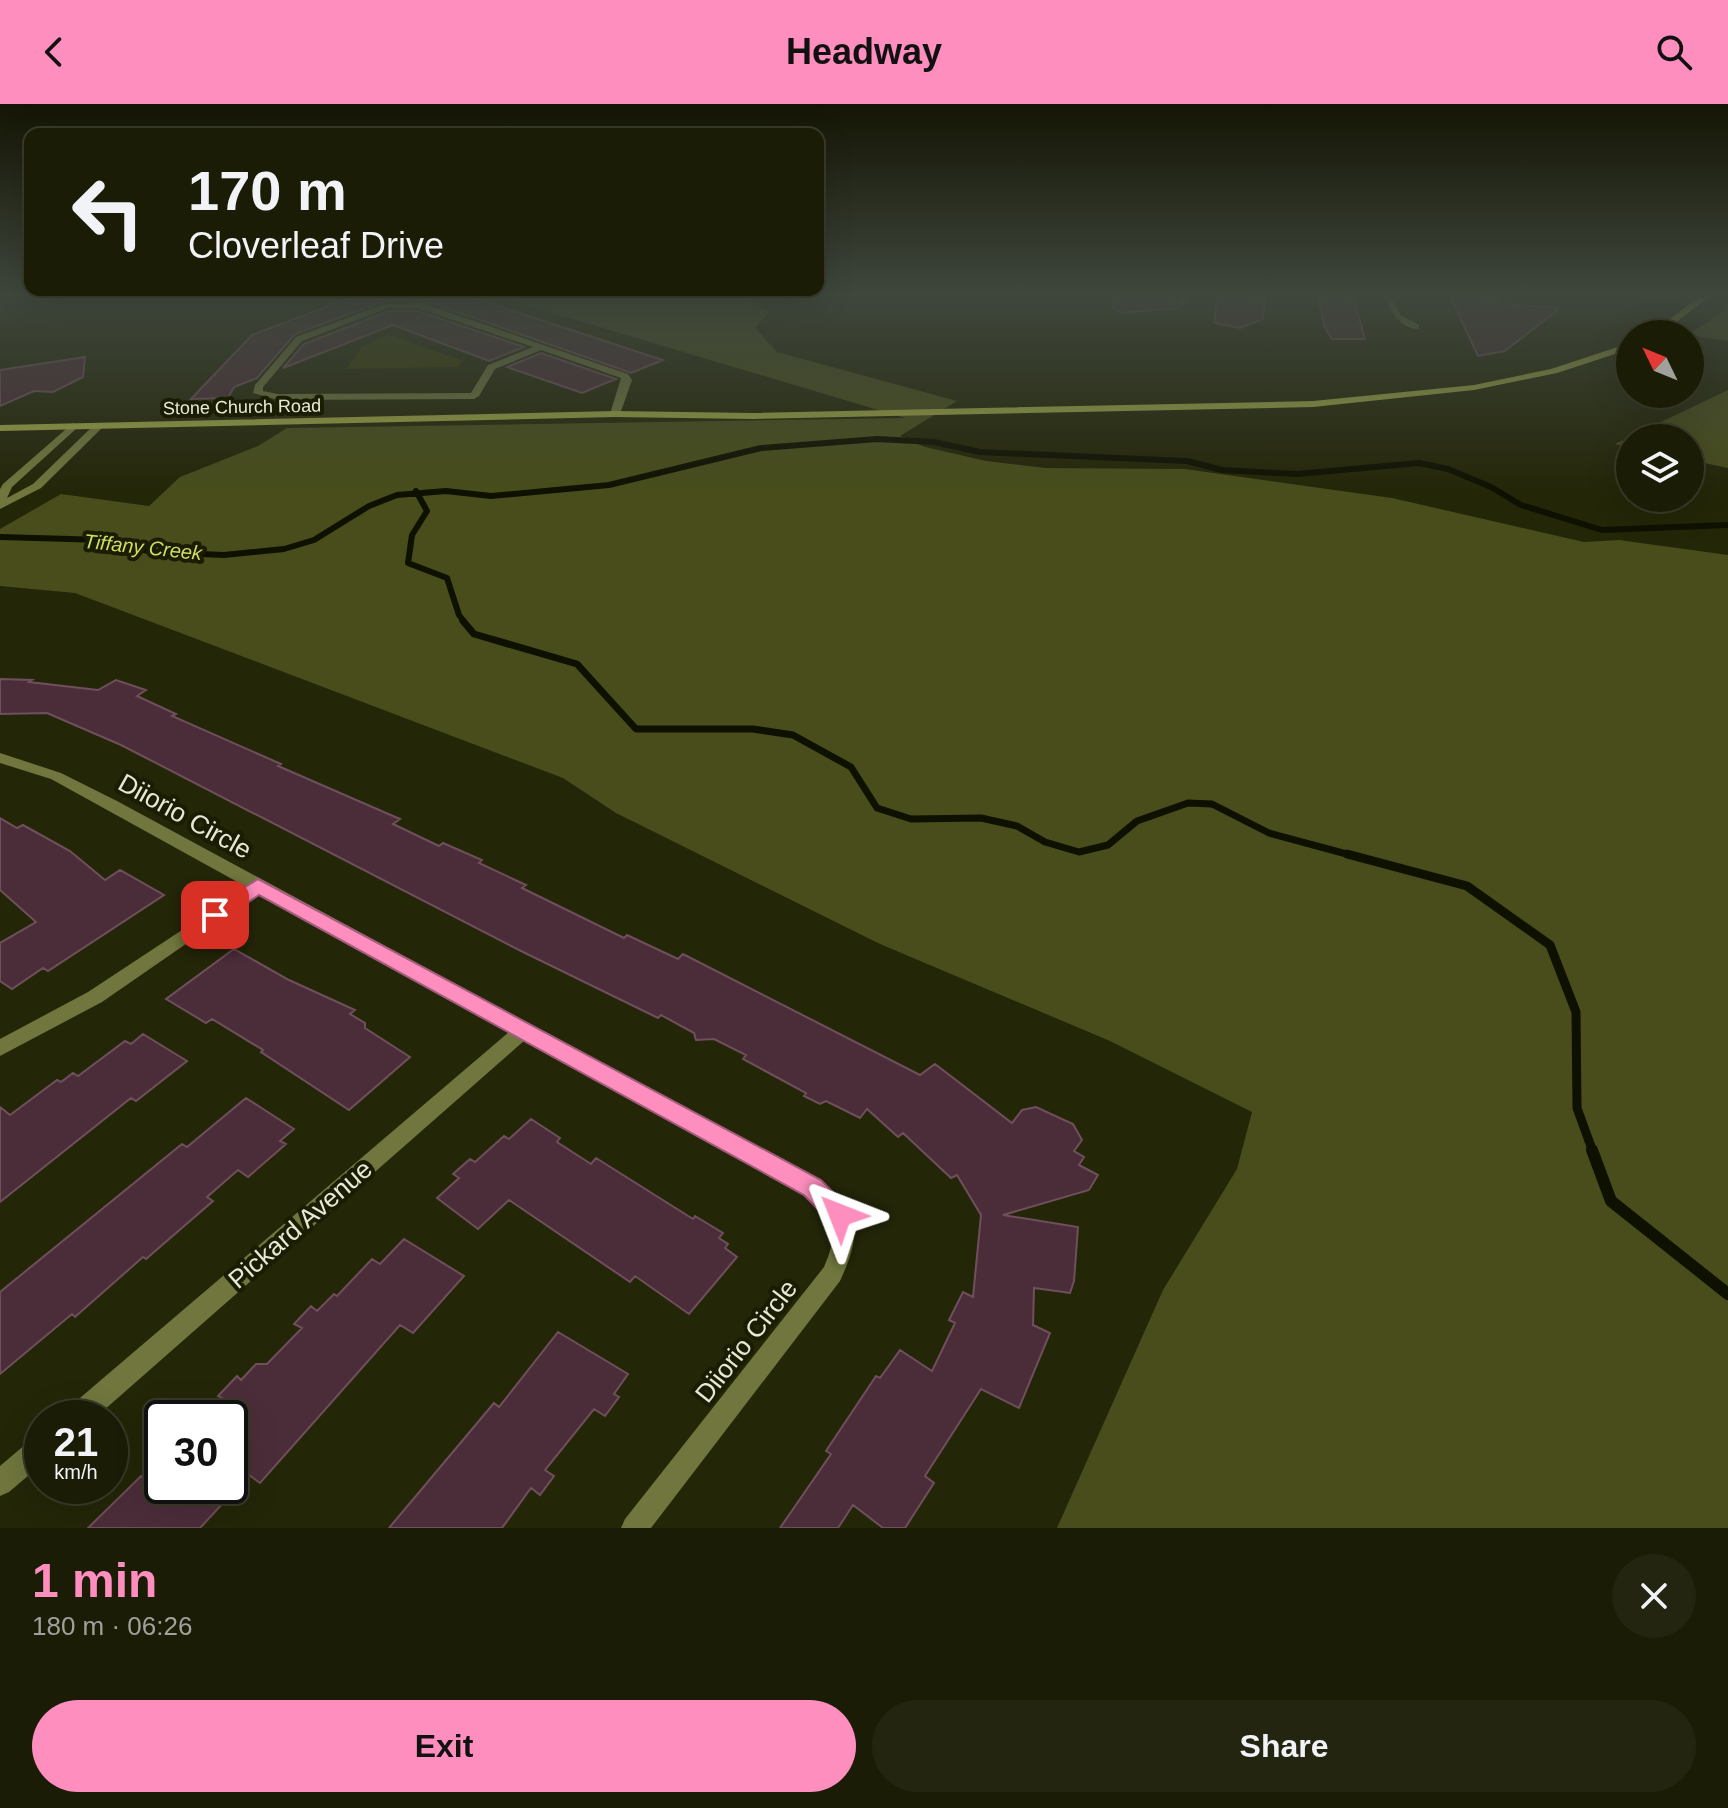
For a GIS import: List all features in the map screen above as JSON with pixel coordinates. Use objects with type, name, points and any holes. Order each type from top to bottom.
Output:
[{"type":"main road","name":"Stone Church Road","points":[[0,428],[615,414],[753,416],[1088,410],[1389,399],[1516,380],[1594,359]]},
{"type":"street","points":[[282,359],[258,387],[258,393],[278,397],[474,396],[491,367],[510,359]]},
{"type":"street","points":[[574,359],[625,376],[627,380],[615,414]]},
{"type":"street","points":[[0,503],[7,486],[73,426]]},
{"type":"street","points":[[0,503],[37,486],[99,426]]},
{"type":"street","name":"Diiorio Circle","points":[[0,758],[56,776],[812,1188],[833,1206],[844,1226],[846,1244],[832,1274],[634,1528]]},
{"type":"street","points":[[0,1048],[95,997],[258,886]]},
{"type":"street","name":"Pickard Avenue","points":[[97,1400],[524,1030]]},
{"type":"street","points":[[0,1483],[24,1462]]},
{"type":"green space","points":[[353,359],[463,361],[457,367],[346,369]]},
{"type":"green space","points":[[709,359],[804,359],[957,401],[900,436],[925,447],[986,461],[1046,468],[1185,469],[1392,498],[1584,542],[1619,540],[1728,555],[1728,1528],[1057,1528],[1163,1290],[1237,1169],[1252,1112],[1110,1041],[880,944],[616,813],[563,778],[75,593],[0,586],[0,529],[61,494],[149,506],[180,477],[258,446],[287,428],[905,418]]},
{"type":"green space","points":[[1728,390],[1728,468],[1704,463],[1704,424],[1657,424],[1690,408],[1704,408],[1704,401]]},
{"type":"building","points":[[85,359],[83,377],[53,392],[34,391],[0,406],[0,370]]},
{"type":"building","points":[[229,359],[273,359],[257,378],[234,387],[228,398],[191,399]]},
{"type":"building","points":[[290,359],[305,359],[283,368]]},
{"type":"building","points":[[525,359],[560,359],[616,379],[582,393],[507,367]]},
{"type":"building","points":[[592,359],[663,360],[631,373]]},
{"type":"building","points":[[0,679],[32,680],[29,682],[98,690],[116,680],[146,690],[137,696],[176,714],[172,716],[400,819],[393,824],[439,846],[443,843],[482,860],[479,863],[526,885],[522,888],[624,938],[627,935],[678,959],[683,954],[920,1075],[935,1064],[1012,1123],[1022,1110],[1036,1107],[1073,1124],[1082,1140],[1074,1151],[1084,1157],[1079,1165],[1098,1175],[1089,1190],[1003,1215],[1078,1227],[1074,1281],[1070,1293],[1034,1288],[1033,1325],[1050,1333],[1019,1408],[981,1389],[925,1476],[934,1483],[905,1528],[883,1528],[853,1505],[838,1528],[780,1528],[831,1454],[826,1451],[876,1376],[880,1378],[900,1350],[932,1371],[955,1323],[949,1320],[963,1292],[973,1297],[981,1215],[957,1175],[951,1178],[903,1133],[898,1137],[867,1109],[860,1118],[826,1101],[820,1104],[804,1096],[806,1093],[743,1059],[746,1055],[714,1039],[696,1040],[694,1033],[661,1015],[658,1018],[521,951],[121,745],[47,713],[0,714]]},
{"type":"building","points":[[0,818],[17,828],[23,825],[70,851],[105,880],[120,870],[164,895],[48,971],[43,968],[12,989],[0,981],[0,943],[36,922],[0,890]]},
{"type":"building","points":[[234,949],[289,980],[355,1010],[350,1014],[365,1023],[365,1028],[410,1057],[349,1110],[212,1019],[206,1023],[166,999]]},
{"type":"building","points":[[143,1034],[187,1061],[136,1101],[131,1098],[0,1202],[0,1107],[10,1115],[57,1080],[61,1082],[73,1073],[78,1076],[125,1041],[131,1044]]},
{"type":"building","points":[[246,1098],[294,1129],[280,1141],[286,1144],[248,1177],[238,1170],[207,1197],[213,1201],[146,1259],[143,1257],[75,1317],[72,1314],[0,1374],[0,1292],[182,1144],[187,1147]]},
{"type":"building","points":[[531,1119],[560,1138],[557,1142],[591,1164],[596,1158],[693,1219],[695,1216],[723,1233],[719,1238],[728,1244],[725,1248],[737,1257],[689,1314],[635,1276],[630,1282],[509,1200],[478,1229],[437,1198],[459,1178],[453,1174],[470,1159],[475,1162],[504,1136],[509,1139]]},
{"type":"building","points":[[404,1239],[464,1276],[413,1333],[400,1325],[260,1483],[248,1476],[248,1400],[220,1400],[222,1398],[218,1396],[237,1376],[241,1380],[256,1364],[267,1364],[302,1328],[294,1324],[311,1306],[317,1311],[334,1294],[337,1296],[372,1259],[380,1264]]},
{"type":"building","points":[[558,1332],[628,1374],[614,1394],[619,1397],[605,1416],[594,1409],[545,1470],[554,1476],[540,1495],[531,1488],[502,1528],[389,1528],[494,1403],[499,1407]]},
{"type":"building","points":[[141,1476],[144,1479],[144,1504],[222,1504],[200,1528],[88,1528],[112,1504],[128,1504],[128,1489]]},
{"type":"waterway","points":[[417,493],[446,491],[491,496],[609,485],[761,448],[877,439],[934,442],[980,452],[1187,461],[1222,470],[1297,474],[1419,463],[1448,469],[1491,487],[1521,505],[1602,530],[1728,525]]},
{"type":"waterway","name":"Tiffany Creek","points":[[0,537],[104,540],[152,552],[224,555],[284,549],[314,540],[369,506],[397,495],[417,493]]},
{"type":"waterway","points":[[417,493],[427,511],[412,535],[408,563],[447,578],[459,615],[465,623]]},
{"type":"waterway","points":[[463,621],[474,634],[577,664],[636,729],[753,729],[793,735],[851,767],[877,808],[911,819],[981,818],[1017,826],[1045,842],[1079,852],[1108,845],[1137,821],[1188,803],[1212,804],[1269,833],[1354,856]]},
{"type":"waterway","points":[[1347,854],[1467,886],[1550,945],[1576,1012],[1577,1108],[1593,1152]]},
{"type":"waterway","points":[[1592,1150],[1611,1201],[1728,1294]]},
{"type":"route","points":[[215,915],[258,886],[812,1188],[840,1215]]}]
